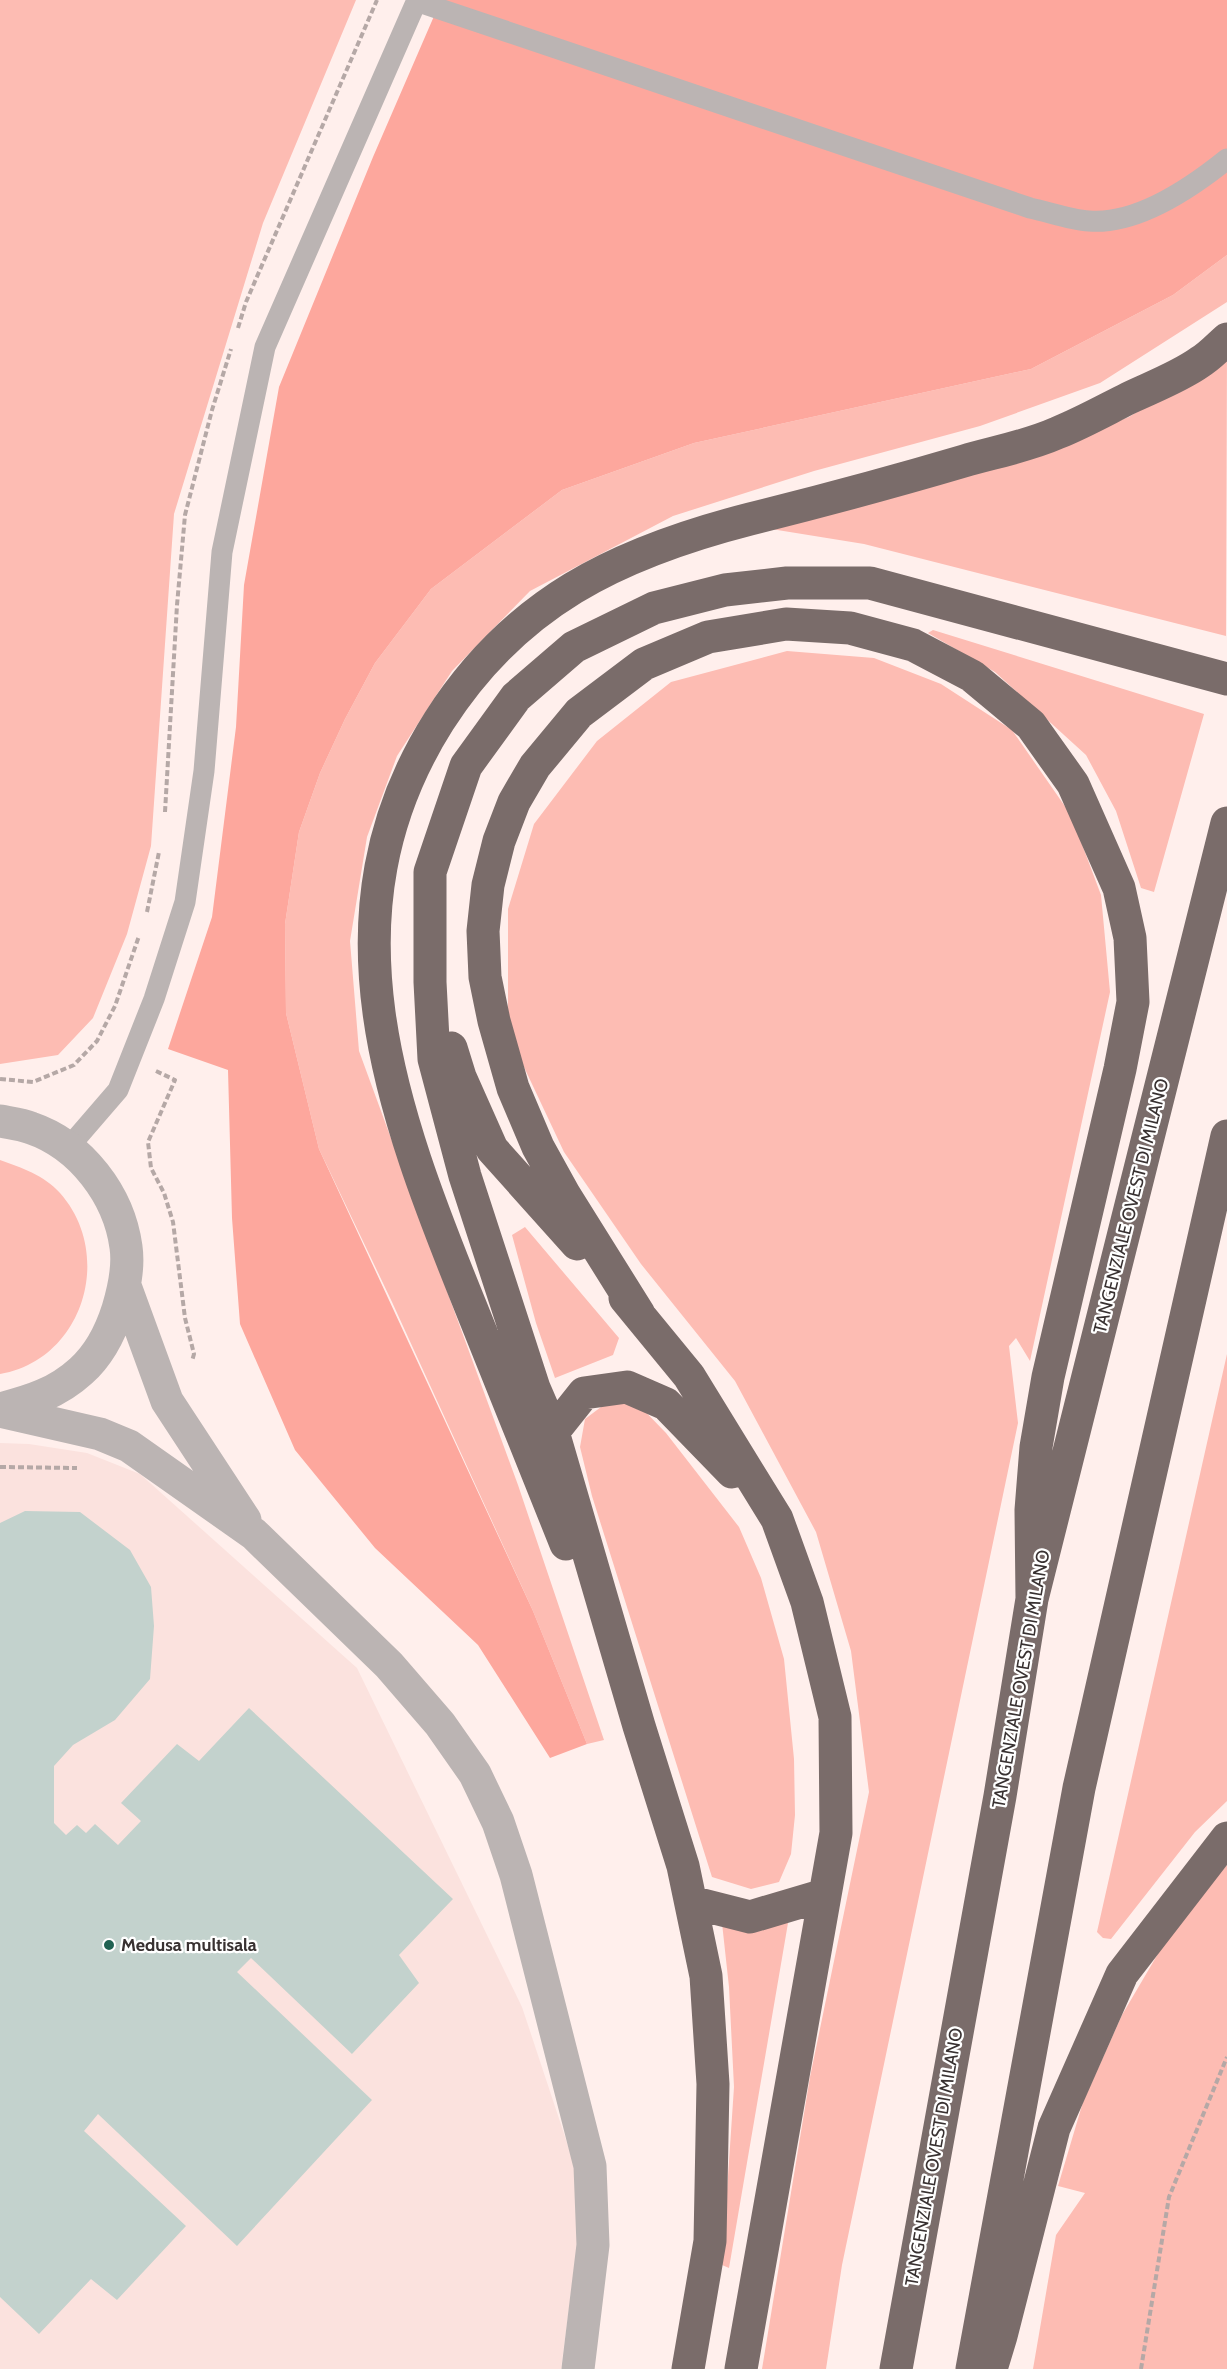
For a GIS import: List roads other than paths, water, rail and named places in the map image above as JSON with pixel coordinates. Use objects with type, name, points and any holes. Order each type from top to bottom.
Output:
[{"type":"highway","points":[[639,1726],[439,1227],[399,1111],[380,1024],[373,944],[380,868],[399,799],[423,746],[455,695],[488,656],[521,624],[561,594],[643,551],[728,525],[874,488],[1054,435],[1199,363],[1227,339]]},
{"type":"highway","points":[[688,2369],[710,2241],[713,2084],[706,1976],[683,1866],[639,1726],[553,1432],[534,1388],[465,1176],[434,1059],[430,982],[430,872],[466,766],[516,697],[574,647],[654,608],[725,590],[787,583],[870,583],[1227,679]]},
{"type":"highway","points":[[639,1314],[564,1194],[538,1147],[513,1088],[494,1021],[485,976],[483,932],[490,874],[499,841],[514,802],[535,766],[579,713],[644,664],[708,637],[786,624],[850,628],[913,645],[972,676],[1031,725],[1073,784],[1119,888],[1130,938],[1134,1002],[1048,1377],[1036,1448],[1031,1510],[1032,1599]]},
{"type":"highway","name":"TANGENZIALE OVEST DI MILANO","points":[[896,2369],[1000,1796],[1032,1599],[1227,823]]},
{"type":"highway","points":[[430,982],[460,1077],[492,1149],[639,1314],[689,1376],[777,1519],[807,1602],[835,1717],[836,1833],[741,2369]]},
{"type":"highway","points":[[972,2369],[1079,1788],[1227,1136]]},
{"type":"highway","points":[[553,1432],[584,1393],[627,1387],[666,1404],[777,1519]]},
{"type":"highway","points":[[991,2369],[1054,2128],[1122,1974],[1227,1838]]},
{"type":"highway","points":[[691,1902],[750,1917],[825,1895]]},
{"type":"street","points":[[0,1121],[32,1128],[69,1148],[96,1175],[116,1209],[126,1247],[125,1286],[111,1332],[82,1370],[42,1398],[0,1410]]},
{"type":"street","points":[[125,1286],[167,1401],[254,1534]]},
{"type":"street","points":[[0,1410],[100,1434],[129,1446],[254,1534],[389,1665],[440,1724],[475,1774],[498,1822],[516,1875],[590,2166],[594,2245],[578,2369]]},
{"type":"lane","points":[[69,1148],[118,1090],[154,999],[185,902],[204,771],[222,552],[266,347],[416,1],[1030,208],[1089,222],[1124,219],[1164,202],[1227,159]]},
{"type":"place","name":"Medusa multisala","points":[[109,1945]]}]
